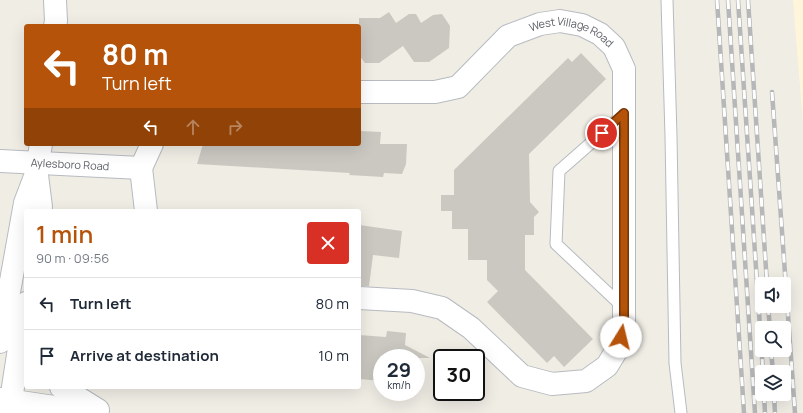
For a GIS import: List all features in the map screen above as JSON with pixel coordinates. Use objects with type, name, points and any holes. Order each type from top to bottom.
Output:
[{"type":"street","points":[[55,0],[55,24]]},
{"type":"street","name":"West Village Road","points":[[361,92],[435,92],[458,87],[508,36],[540,24],[560,20],[582,25],[600,34],[614,47],[624,68],[624,327],[618,348],[608,366],[586,381],[552,384],[522,376],[471,328],[442,308],[412,300],[361,298]]},
{"type":"street","points":[[146,209],[141,168],[151,146]]},
{"type":"street","points":[[38,160],[40,209]]},
{"type":"street","points":[[24,209],[38,160]]},
{"type":"street","name":"Aylesboro Road","points":[[0,161],[38,160],[141,168]]},
{"type":"street","points":[[24,210],[11,308],[7,404],[94,413]]},
{"type":"street","points":[[0,342],[11,308]]},
{"type":"street","points":[[64,389],[102,413]]},
{"type":"lane","points":[[667,0],[675,363],[681,413]]},
{"type":"lane","points":[[624,113],[559,171],[556,244],[624,308]]},
{"type":"shaded area","points":[[793,0],[803,0],[803,124]]},
{"type":"building","points":[[389,12],[396,23],[409,14],[416,14],[421,23],[433,15],[442,14],[450,26],[449,48],[429,62],[414,62],[403,46],[379,63],[365,63],[361,58],[361,24],[359,24],[359,18],[380,18]]},
{"type":"building","points":[[581,53],[606,79],[529,154],[530,202],[539,212],[534,217],[534,235],[525,235],[525,270],[593,339],[564,367],[554,356],[547,363],[487,302],[498,291],[487,280],[487,260],[468,260],[468,229],[452,229],[452,211],[441,211],[441,195],[454,195],[454,170],[568,58],[572,62]]},
{"type":"building","points":[[361,131],[381,132],[380,144],[407,144],[406,164],[402,174],[384,173],[383,177],[349,175],[350,173],[197,164],[202,146],[361,146]]},
{"type":"building","points":[[361,225],[402,231],[399,258],[373,255],[369,286],[361,286]]},
{"type":"building","points":[[387,331],[406,333],[405,345],[413,349],[373,349],[373,380],[361,379],[361,335],[386,337]]},
{"type":"railway","points":[[717,0],[744,413]]},
{"type":"railway","points":[[728,0],[755,413]]},
{"type":"railway","points":[[738,0],[763,365]]},
{"type":"railway","points":[[748,0],[767,277]]},
{"type":"railway","points":[[772,92],[795,413]]},
{"type":"railway","points":[[769,313],[769,321]]},
{"type":"railway","points":[[772,357],[772,365]]},
{"type":"railway","points":[[764,401],[765,413]]},
{"type":"railway","points":[[774,401],[775,413]]},
{"type":"route","points":[[602,133],[624,113],[624,327],[621,337]]}]
